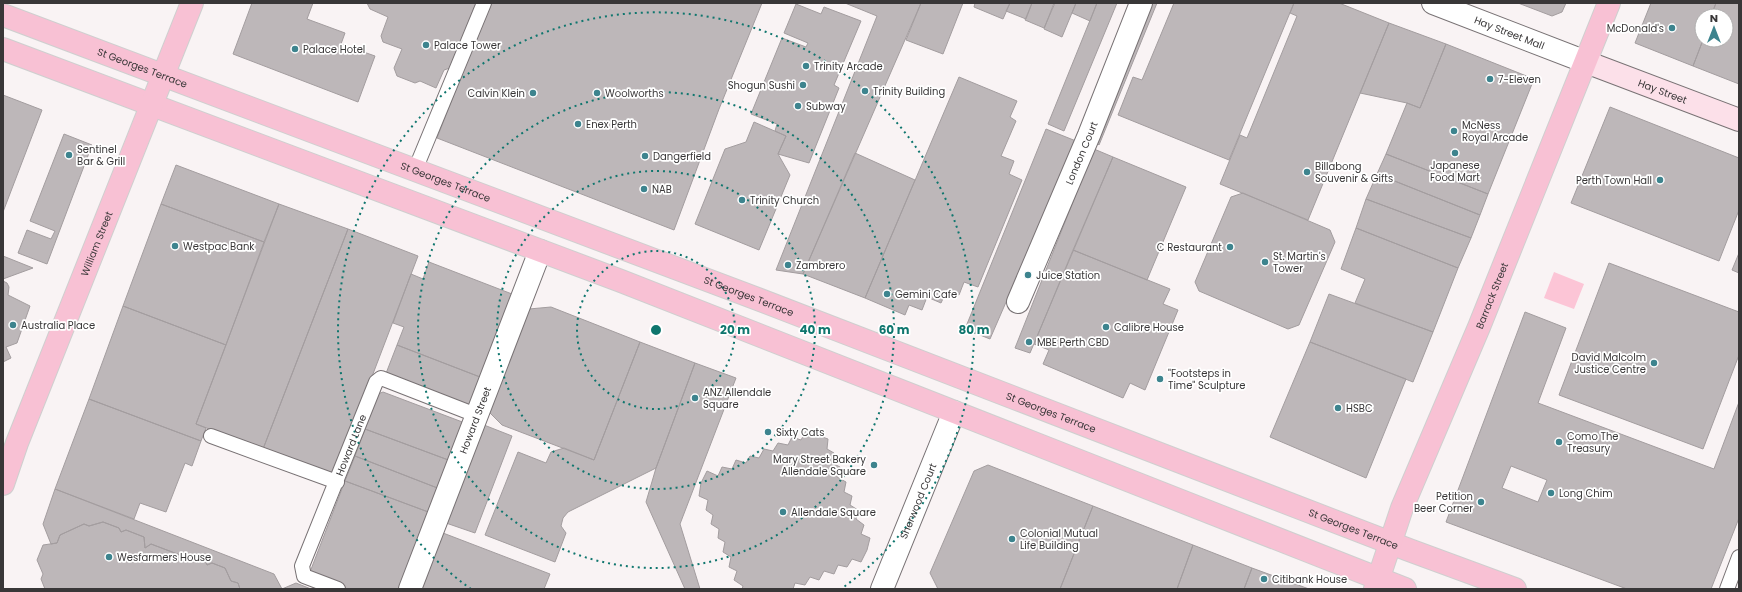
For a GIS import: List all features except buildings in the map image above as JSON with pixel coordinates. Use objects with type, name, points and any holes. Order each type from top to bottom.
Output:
[{"type":"main road","name":"William Street","points":[[3,484],[16,443],[153,105],[192,3]]},
{"type":"main road","name":"Barrack Street","points":[[1377,584],[1402,508],[1482,319],[1609,3]]},
{"type":"main road","name":"St Georges Terrace","points":[[3,15],[755,298],[1391,543],[1515,589]]},
{"type":"main road","points":[[3,49],[540,251],[766,338],[954,412],[1377,584],[1405,589]]},
{"type":"main road","name":"Hay Street","points":[[1586,62],[1739,120]]},
{"type":"street","name":"London Court","points":[[1018,302],[1089,135],[1141,3]]},
{"type":"street","name":"Hay Street Mall","points":[[1433,3],[1586,62]]},
{"type":"street","name":"Howard Street","points":[[410,589],[540,251]]},
{"type":"street","name":"Sherwood Court","points":[[882,589],[954,412]]},
{"type":"lane","points":[[416,170],[484,3]]},
{"type":"lane","name":"Howard Lane","points":[[338,589],[304,576],[302,566],[376,382],[381,378],[476,416]]},
{"type":"lane","points":[[211,436],[337,482]]},
{"type":"lane","points":[[1727,589],[1739,557]]},
{"type":"shaded area","points":[[1554,272],[1584,284],[1574,309],[1544,298]]},
{"type":"place","name":"McDonald's","points":[[1672,28]]},
{"type":"place","name":"Palace Tower","points":[[426,45]]},
{"type":"place","name":"Palace Hotel","points":[[295,49]]},
{"type":"place","name":"Trinity Arcade","points":[[806,66]]},
{"type":"place","name":"7-Eleven","points":[[1490,79]]},
{"type":"place","name":"Shogun Sushi","points":[[803,85]]},
{"type":"place","name":"Trinity Building","points":[[865,91]]},
{"type":"place","name":"Calvin Klein","points":[[533,93]]},
{"type":"place","name":"Woolworths","points":[[597,93]]},
{"type":"place","name":"Subway","points":[[798,106]]},
{"type":"place","name":"Enex Perth","points":[[578,124]]},
{"type":"place","name":"McNess Royal Arcade","points":[[1454,131]]},
{"type":"place","name":"Japanese Food Mart","points":[[1455,153]]},
{"type":"place","name":"Sentinel Bar & Grill","points":[[69,155]]},
{"type":"place","name":"Dangerfield","points":[[645,156]]},
{"type":"place","name":"Billabong Souvenir & Gifts","points":[[1307,172]]},
{"type":"place","name":"Perth Town Hall","points":[[1660,180]]},
{"type":"place","name":"NAB","points":[[644,189]]},
{"type":"place","name":"Trinity Church","points":[[742,200]]},
{"type":"place","name":"Westpac Bank","points":[[175,246]]},
{"type":"place","name":"C Restaurant","points":[[1230,247]]},
{"type":"place","name":"St. Martin's Tower","points":[[1265,262]]},
{"type":"place","name":"Zambrero","points":[[788,265]]},
{"type":"place","name":"Juice Station","points":[[1028,275]]},
{"type":"place","name":"Gemini Cafe","points":[[887,294]]},
{"type":"place","name":"Australia Place","points":[[13,325]]},
{"type":"place","name":"Calibre House","points":[[1106,327]]},
{"type":"place","name":"MBE Perth CBD","points":[[1029,342]]},
{"type":"place","name":"David Malcolm Justice Centre","points":[[1654,363]]},
{"type":"place","name":"\"Footsteps in Time\" Sculpture","points":[[1160,379]]},
{"type":"place","name":"ANZ Allendale Square","points":[[695,398]]},
{"type":"place","name":"HSBC","points":[[1338,408]]},
{"type":"place","name":"Sixty Cats","points":[[768,432]]},
{"type":"place","name":"Como The Treasury","points":[[1559,442]]},
{"type":"place","name":"Mary Street Bakery Allendale Square","points":[[874,465]]},
{"type":"place","name":"Long Chim","points":[[1551,493]]},
{"type":"place","name":"Petition Beer Corner","points":[[1481,502]]},
{"type":"place","name":"Allendale Square","points":[[783,512]]},
{"type":"place","name":"Colonial Mutual Life Building","points":[[1012,539]]},
{"type":"place","name":"Wesfarmers House","points":[[109,557]]},
{"type":"place","name":"Citibank House","points":[[1264,579]]}]
